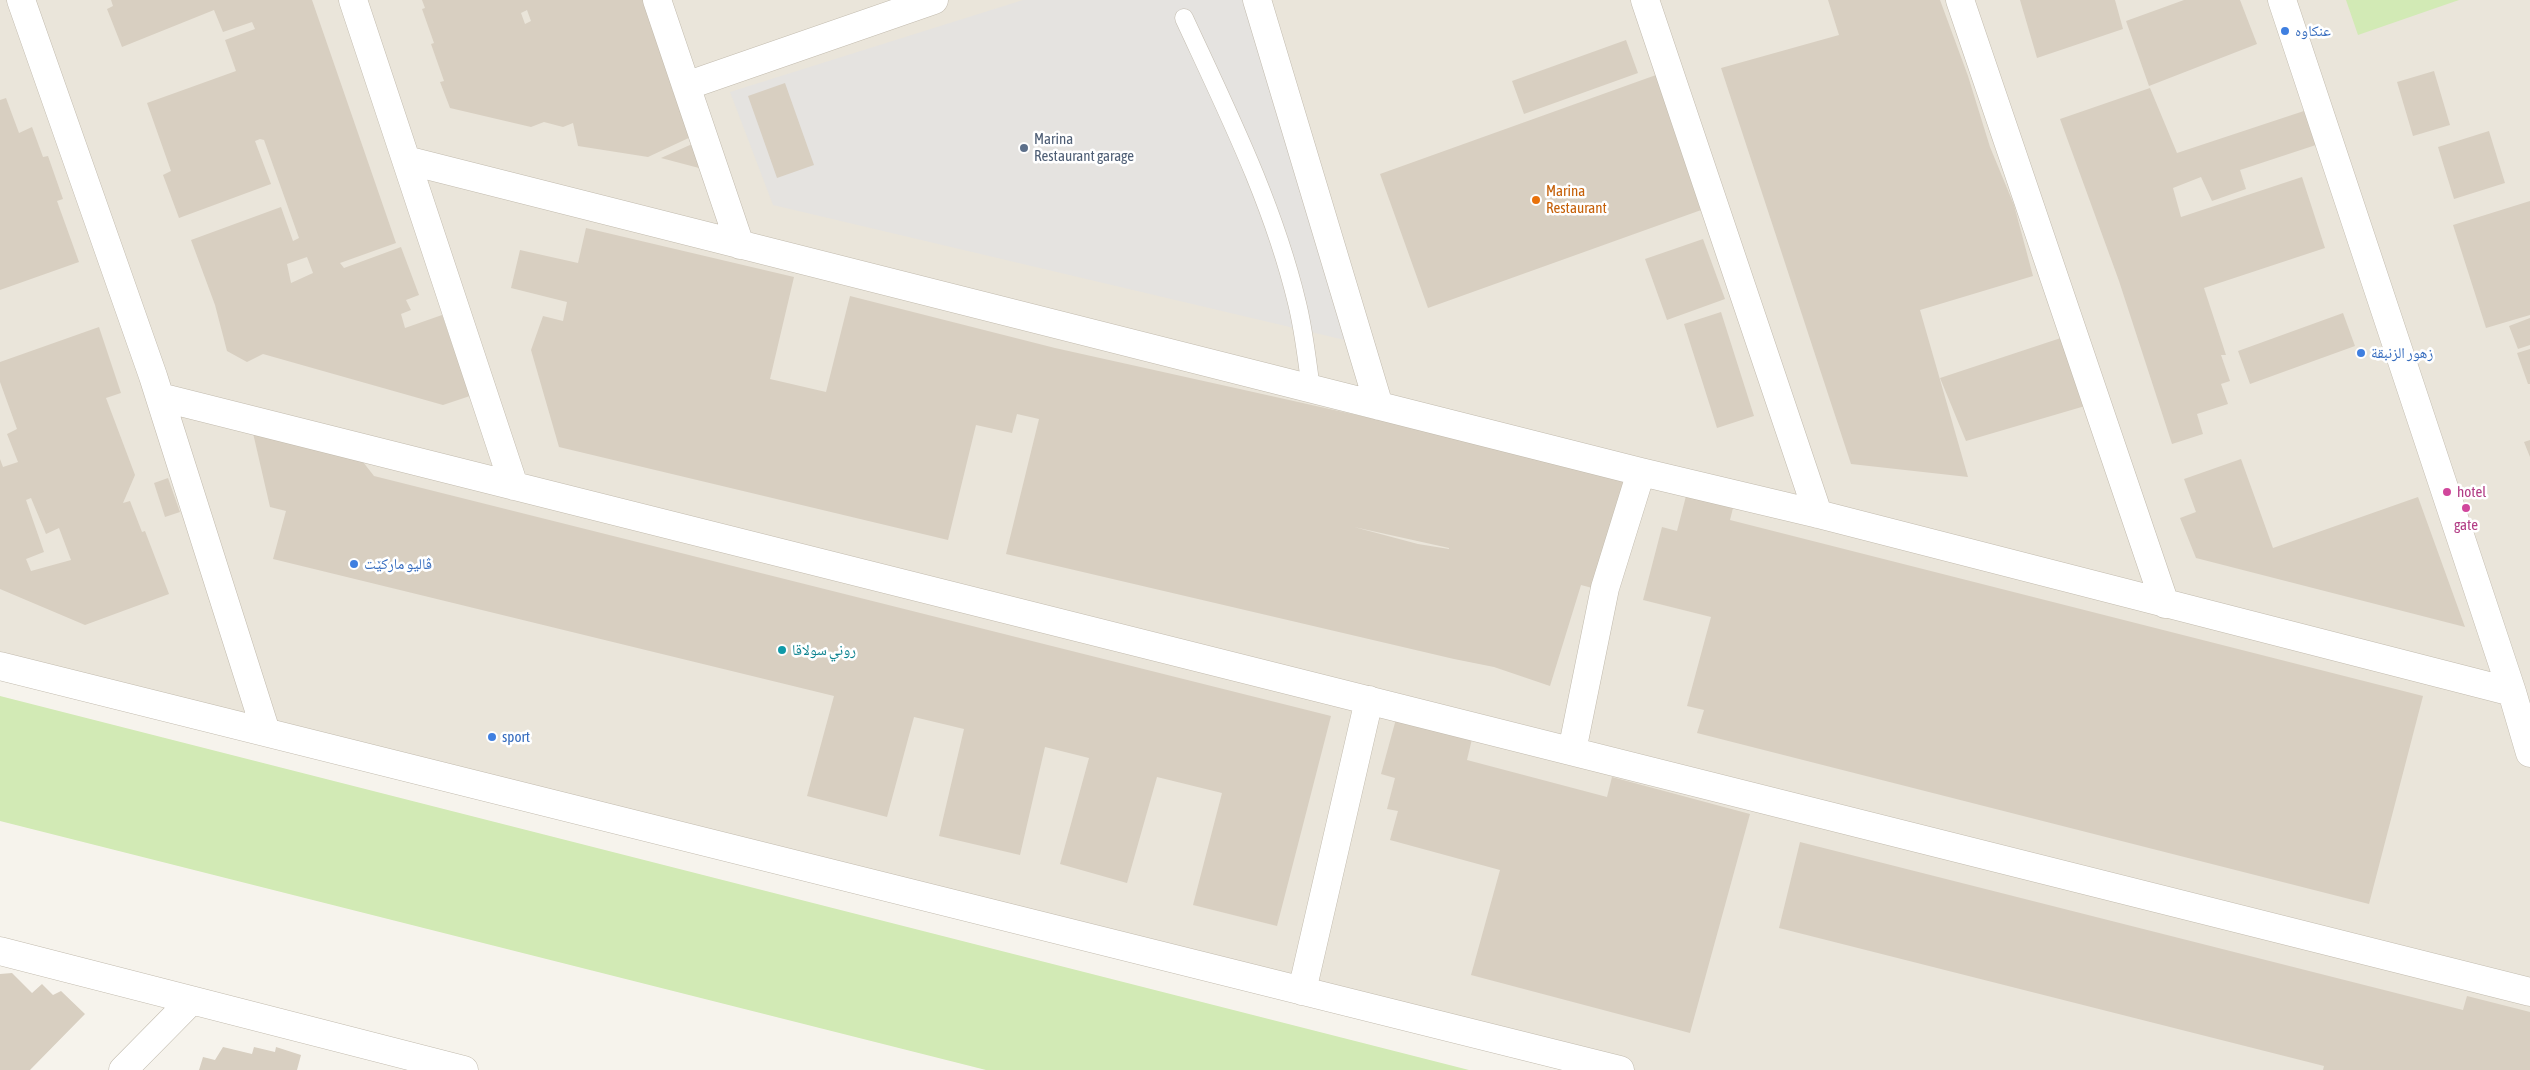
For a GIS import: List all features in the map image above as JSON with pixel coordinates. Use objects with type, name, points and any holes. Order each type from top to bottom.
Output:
[{"type":"street","points":[[21,0],[160,397],[266,732]]},
{"type":"street","points":[[353,0],[514,486]]},
{"type":"street","points":[[657,0],[740,245]]},
{"type":"street","points":[[686,86],[934,0]]},
{"type":"street","points":[[1257,0],[1379,406]]},
{"type":"street","points":[[1644,0],[1818,514]]},
{"type":"street","points":[[1960,0],[2165,604]]},
{"type":"street","points":[[2282,0],[2512,692],[2530,753]]},
{"type":"street","points":[[406,160],[1641,472],[1818,514],[2512,692]]},
{"type":"street","points":[[160,397],[2530,992]]},
{"type":"street","points":[[1572,751],[1605,588],[1641,472]]},
{"type":"street","points":[[0,666],[1620,1070]]},
{"type":"street","points":[[1302,990],[1369,700]]},
{"type":"street","points":[[0,951],[464,1070]]},
{"type":"street","points":[[123,1070],[191,1001]]},
{"type":"lane","points":[[1184,18],[1238,135],[1272,220],[1298,304],[1311,389]]},
{"type":"shaded area","points":[[0,0],[2530,0],[2530,1070],[1590,1070],[0,666]]},
{"type":"shaded area","name":"Marina Restaurant garage","points":[[1023,0],[1244,0],[1366,345],[773,205],[730,92]]},
{"type":"green space","points":[[2346,0],[2459,0],[2358,35]]},
{"type":"green space","points":[[0,696],[1469,1070],[986,1070],[0,821]]},
{"type":"building","points":[[111,0],[312,0],[396,243],[340,263],[344,268],[401,247],[419,295],[406,300],[411,310],[401,314],[405,328],[442,315],[470,396],[443,405],[263,354],[247,362],[227,351],[215,305],[191,240],[281,207],[293,241],[299,238],[264,140],[260,139],[255,141],[271,184],[179,218],[163,175],[171,171],[147,103],[236,71],[225,40],[255,29],[252,22],[223,32],[214,10],[122,47],[107,9],[113,6]],"holes":[[[307,257],[313,273],[291,283],[287,264]]]},
{"type":"building","points":[[422,0],[651,0],[695,135],[648,157],[578,146],[573,123],[563,127],[544,122],[531,127],[450,108],[440,82],[444,81],[431,44],[434,43],[422,9],[425,8]],"holes":[[[527,10],[531,21],[525,24],[521,13]]]},
{"type":"building","points":[[1828,0],[1940,0],[1968,76],[1990,147],[2014,205],[2033,276],[1920,310],[1968,477],[1851,464],[1721,68],[1839,35]]},
{"type":"building","points":[[2020,0],[2115,0],[2123,29],[2037,58]]},
{"type":"building","points":[[2184,0],[2240,0],[2257,44],[2149,86],[2126,21]]},
{"type":"building","points":[[1626,40],[1638,73],[1524,114],[1512,81]]},
{"type":"building","points":[[2434,71],[2450,125],[2413,136],[2397,82]]},
{"type":"building","points":[[1656,75],[1704,209],[1428,308],[1380,174]]},
{"type":"building","points":[[785,83],[814,165],[777,178],[748,96]]},
{"type":"building","points":[[2150,88],[2177,153],[2316,107],[2328,141],[2240,170],[2246,189],[2212,201],[2201,177],[2173,188],[2181,217],[2302,177],[2325,248],[2204,288],[2226,355],[2221,355],[2230,381],[2221,384],[2228,404],[2197,414],[2203,434],[2172,444],[2119,281],[2060,119]]},
{"type":"building","points":[[6,98],[19,133],[32,127],[43,157],[48,156],[63,199],[57,201],[79,262],[0,290],[0,100]]},
{"type":"building","points":[[2489,131],[2505,183],[2454,199],[2438,147]]},
{"type":"building","points":[[701,140],[709,163],[699,168],[661,158]]},
{"type":"building","points":[[2530,201],[2530,315],[2486,328],[2453,225]]},
{"type":"building","points":[[586,228],[794,277],[770,379],[826,392],[850,296],[1055,348],[1627,475],[1596,589],[1581,585],[1550,686],[1494,667],[1006,554],[1039,419],[1017,414],[1012,433],[976,425],[948,540],[559,447],[531,350],[543,316],[563,321],[567,302],[511,288],[520,250],[578,263]],"holes":[[[1354,527],[1449,548],[1418,544]]]},
{"type":"building","points":[[1703,239],[1725,299],[1667,320],[1645,259]]},
{"type":"building","points":[[1721,312],[1754,416],[1717,428],[1684,324]]},
{"type":"building","points":[[2343,313],[2355,346],[2250,384],[2238,351]]},
{"type":"building","points":[[2530,318],[2530,345],[2518,349],[2509,326]]},
{"type":"building","points":[[99,327],[121,393],[106,398],[135,475],[123,503],[130,501],[142,532],[145,531],[169,594],[85,625],[0,589],[0,459],[3,467],[18,462],[7,434],[17,429],[0,382],[0,362]],"holes":[[[31,498],[46,534],[59,528],[71,560],[31,571],[26,559],[44,552],[26,500]]]},
{"type":"building","points":[[2085,330],[2102,401],[1966,441],[1940,378]]},
{"type":"building","points":[[2530,349],[2530,384],[2528,384],[2517,353]]},
{"type":"building","points":[[253,433],[363,462],[374,476],[1331,716],[1277,926],[1193,905],[1222,793],[1157,777],[1127,883],[1060,864],[1089,758],[1045,747],[1020,855],[939,836],[964,729],[914,717],[887,817],[807,796],[834,696],[273,559],[286,511],[270,507]]},
{"type":"building","points":[[2530,440],[2530,457],[2524,442]]},
{"type":"building","points":[[2241,459],[2273,548],[2418,497],[2465,627],[2196,558],[2180,518],[2196,512],[2184,479]]},
{"type":"building","points":[[168,478],[180,512],[165,517],[154,483]]},
{"type":"building","points":[[1686,496],[1733,508],[1730,520],[2423,696],[2369,904],[1697,733],[1704,710],[1687,706],[1711,617],[1643,600],[1662,527],[1677,531]]},
{"type":"building","points":[[1396,719],[1472,739],[1467,760],[1607,797],[1612,777],[1750,814],[1690,1033],[1471,975],[1500,870],[1390,840],[1398,811],[1387,809],[1395,778],[1381,774]]},
{"type":"building","points":[[1800,842],[2463,1010],[2467,996],[2530,1012],[2530,1070],[2323,1070],[2324,1066],[1779,928]]},
{"type":"building","points":[[12,973],[32,993],[42,984],[53,995],[61,991],[85,1014],[30,1070],[0,1070],[0,974]]},
{"type":"building","points":[[223,1047],[252,1054],[254,1047],[275,1052],[276,1047],[301,1055],[297,1070],[199,1070],[203,1057],[215,1060]]},
{"type":"place","name":"عنكاوه","points":[[2285,31]]},
{"type":"place","name":"Marina Restaurant garage","points":[[1024,148]]},
{"type":"place","name":"Marina Restaurant","points":[[1536,200]]},
{"type":"place","name":"زهور الزنبقة","points":[[2361,353]]},
{"type":"place","name":"hotel","points":[[2447,492]]},
{"type":"place","name":"gate","points":[[2466,508]]},
{"type":"place","name":"ڤالیو مارکێت","points":[[354,564]]},
{"type":"place","name":"روني سولاقا","points":[[782,650]]},
{"type":"place","name":"sport","points":[[492,737]]}]
